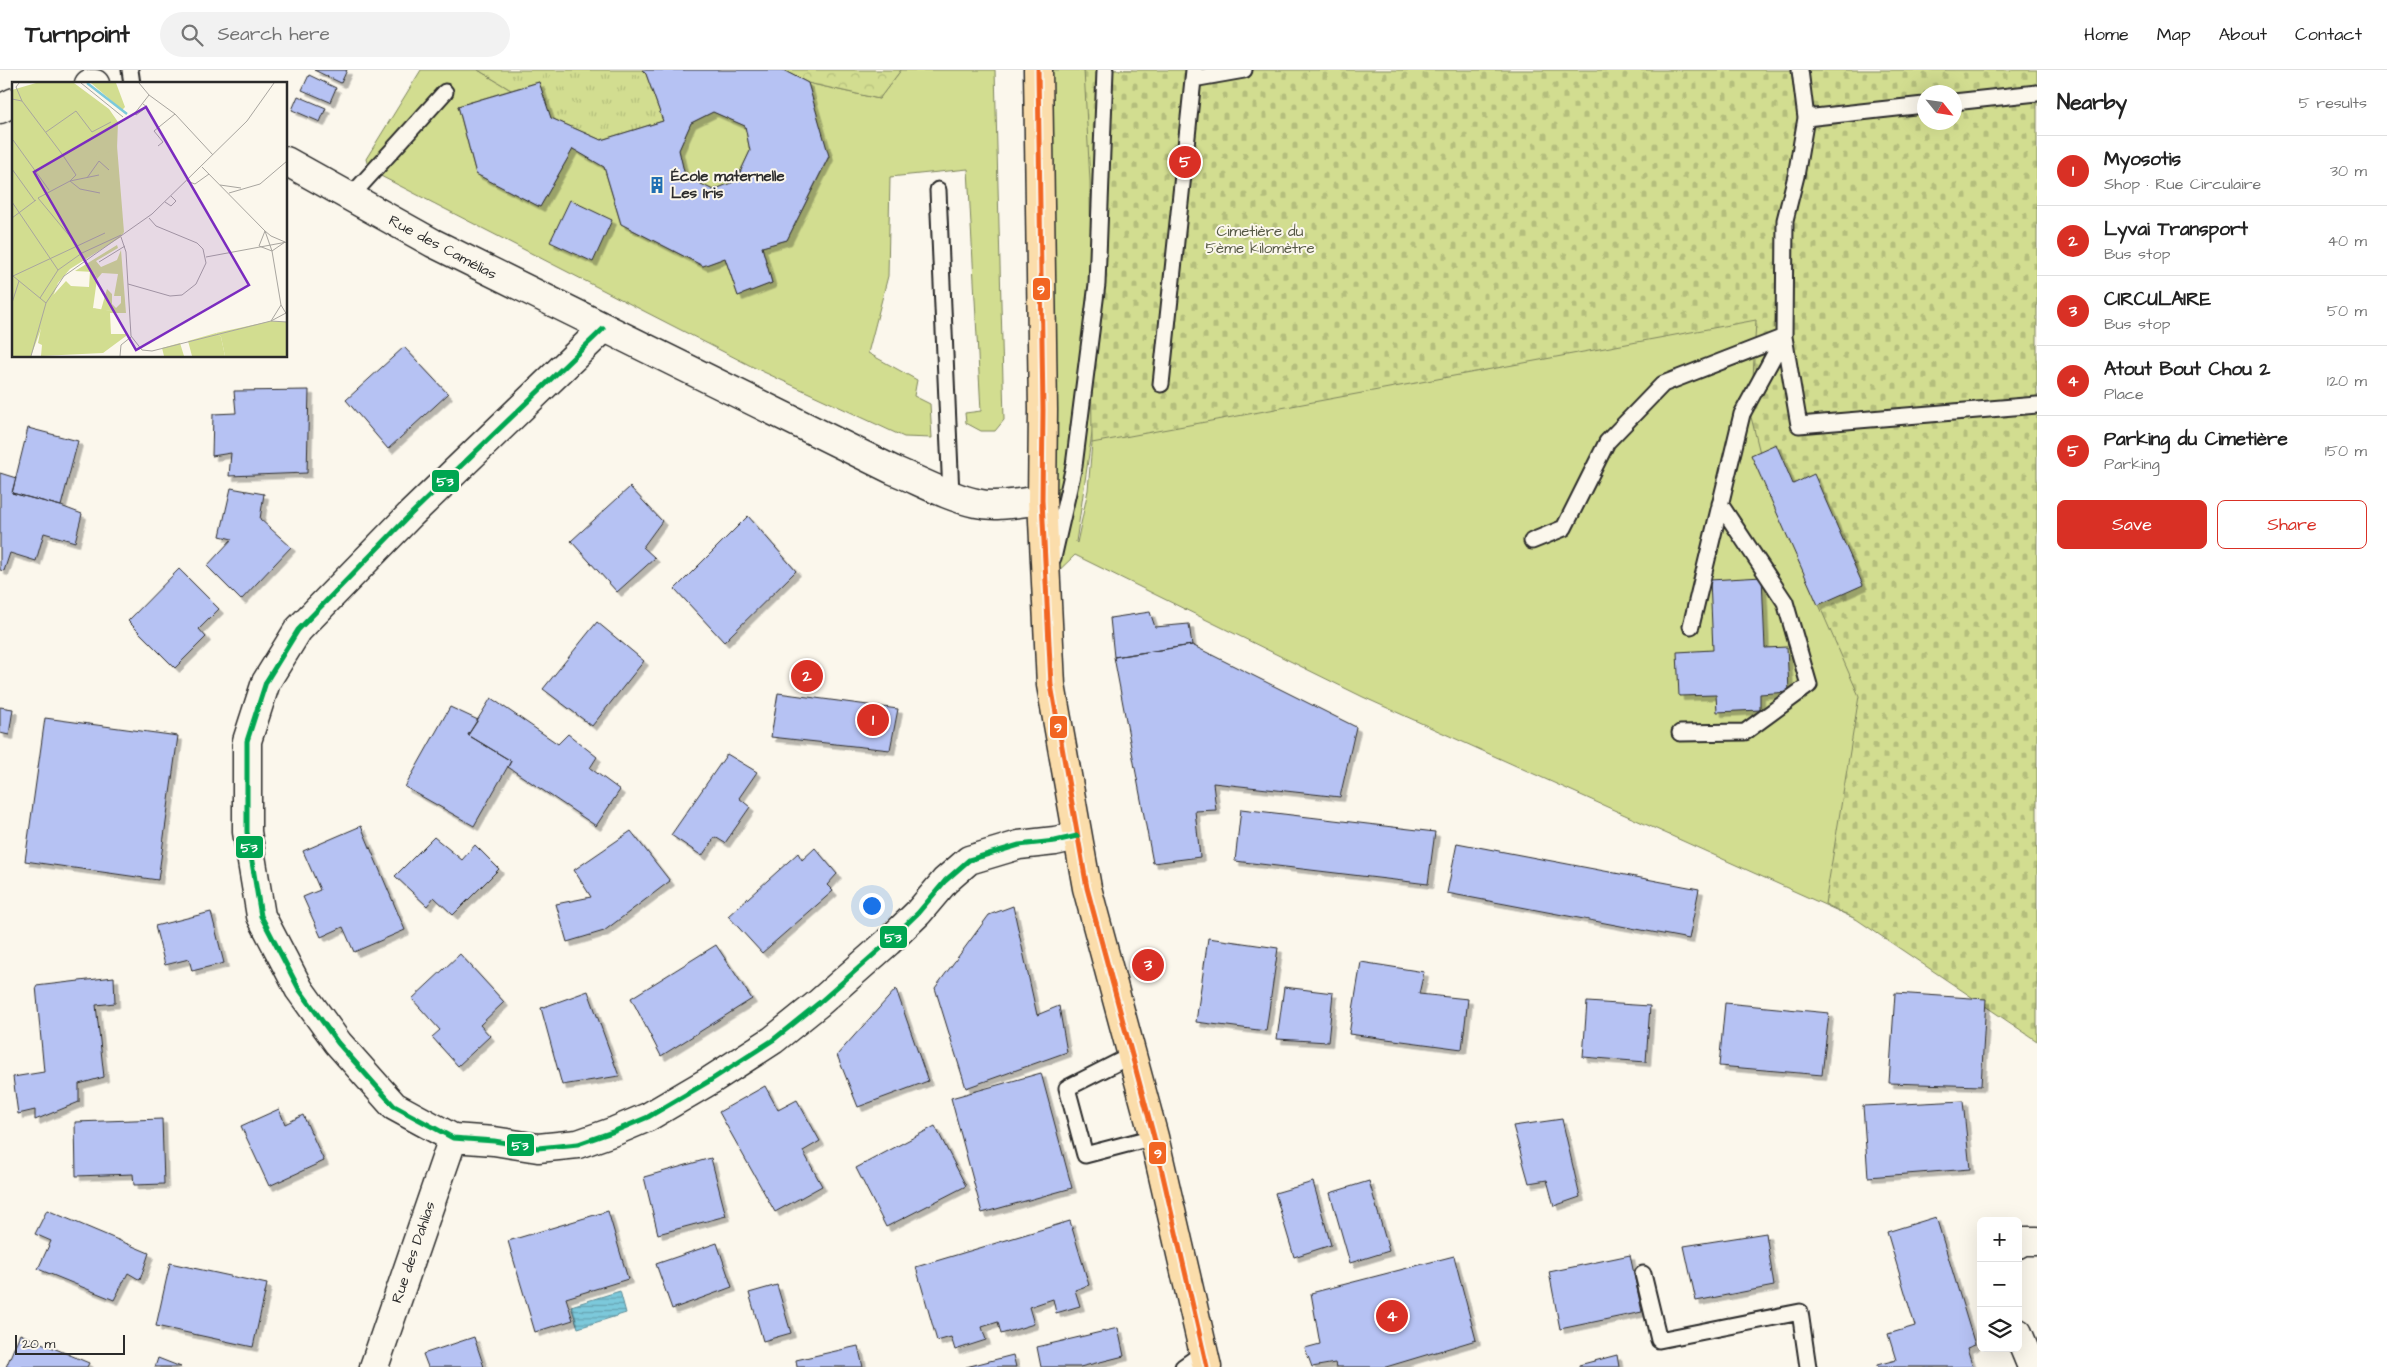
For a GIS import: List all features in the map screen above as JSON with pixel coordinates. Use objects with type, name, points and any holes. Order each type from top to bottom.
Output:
[{"type":"main road","points":[[1038,70],[1043,410],[1042,500],[1048,581],[1051,685],[1087,888],[1154,1137],[1198,1362]]},
{"type":"street","points":[[0,109],[12,103]]},
{"type":"street","name":"Rue des Camélias","points":[[288,162],[433,244],[894,470],[951,495],[977,504],[1042,500]]},
{"type":"street","points":[[603,328],[411,514],[298,630],[266,682],[247,741],[247,832],[261,916],[299,989],[338,1043],[394,1106],[453,1138],[494,1140],[538,1148],[578,1144],[648,1117],[711,1080],[773,1040],[819,1003],[900,930],[945,881],[969,860],[1019,845],[1055,841],[1077,836]]},
{"type":"street","name":"Rue des Dahlias","points":[[374,1367],[453,1138]]},
{"type":"street","points":[[2022,1241],[2037,1241]]},
{"type":"street","points":[[2022,1343],[2032,1367]]},
{"type":"lane","points":[[1048,581],[1074,466],[1097,284],[1106,70]]},
{"type":"lane","points":[[1161,384],[1194,75],[1244,70]]},
{"type":"lane","points":[[1800,70],[1806,118],[1796,176],[1785,220],[1784,338],[1799,425],[2037,405]]},
{"type":"lane","points":[[351,196],[445,92]]},
{"type":"lane","points":[[1962,101],[2037,93]]},
{"type":"lane","points":[[1806,118],[1917,106]]},
{"type":"lane","points":[[938,190],[951,495]]},
{"type":"lane","points":[[1691,626],[1742,414],[1784,338]]},
{"type":"lane","points":[[1532,541],[1564,528],[1607,442],[1663,384],[1784,338]]},
{"type":"lane","points":[[1680,733],[1744,732],[1809,685],[1785,602],[1720,504]]},
{"type":"lane","points":[[1132,1055],[1067,1088],[1084,1155],[1154,1137]]},
{"type":"lane","points":[[1644,1274],[1658,1340],[1800,1312],[1808,1367]]},
{"type":"green space","points":[[421,70],[478,70],[511,90],[458,106],[476,174],[540,207],[573,149],[604,167],[621,224],[703,266],[725,258],[738,296],[772,283],[762,247],[787,240],[829,157],[808,83],[879,99],[901,70],[995,70],[1004,420],[995,431],[981,431],[966,423],[965,413],[981,411],[968,169],[890,177],[888,276],[868,353],[917,380],[914,396],[930,404],[932,438],[904,437],[753,367],[369,170],[366,159]]},
{"type":"green space","points":[[478,70],[642,70],[646,74],[663,121],[601,140],[551,118],[539,82],[511,90]]},
{"type":"green space","points":[[783,70],[901,70],[879,99],[808,83]]},
{"type":"green space","points":[[1038,70],[1131,70],[1745,184],[1896,448],[1856,919],[1363,697],[1075,555],[1048,581]],"holes":[[[1094,420],[1088,490],[1077,543]]]},
{"type":"green space","name":"Cimetière du 5ème kilomètre","points":[[1084,70],[2037,70],[2037,1041],[1856,919],[1825,904],[1859,696],[1770,493],[1751,417],[1756,320],[1092,443],[1090,181]]},
{"type":"green space","points":[[713,112],[745,126],[750,151],[736,181],[713,190],[685,176],[679,150],[691,123]]},
{"type":"water","points":[[620,1291],[626,1313],[578,1328],[571,1306]]},
{"type":"building","points":[[314,70],[347,70],[341,83]]},
{"type":"building","name":"École maternelle Les Iris","points":[[642,70],[783,70],[808,83],[829,156],[787,240],[762,247],[772,283],[738,296],[725,258],[703,266],[621,224],[604,167],[573,149],[540,207],[476,174],[458,106],[539,82],[551,118],[601,140],[663,121],[646,74]],"holes":[[[713,112],[745,126],[750,151],[736,181],[713,190],[685,176],[679,150],[691,123]]]},
{"type":"building","points":[[309,75],[336,88],[330,102],[302,90]]},
{"type":"building","points":[[298,96],[326,108],[320,122],[292,110]]},
{"type":"building","points":[[570,200],[612,220],[593,262],[550,242]]},
{"type":"building","points":[[404,347],[448,394],[388,449],[346,400]]},
{"type":"building","points":[[309,390],[307,473],[229,476],[231,453],[212,456],[213,414],[236,413],[234,391]]},
{"type":"building","points":[[28,428],[78,441],[61,506],[12,493]]},
{"type":"building","points":[[1776,444],[1793,484],[1814,474],[1863,585],[1818,605],[1751,455]]},
{"type":"building","points":[[0,473],[16,478],[12,493],[61,506],[82,514],[75,542],[44,533],[36,561],[10,553],[4,571],[0,570]]},
{"type":"building","points":[[630,487],[662,521],[643,547],[655,558],[617,592],[571,541]]},
{"type":"building","points":[[231,488],[264,494],[260,519],[291,547],[241,600],[207,566],[232,539],[220,536]]},
{"type":"building","points":[[748,516],[796,571],[724,642],[675,589]]},
{"type":"building","points":[[179,569],[219,609],[199,629],[206,637],[175,668],[128,621]]},
{"type":"building","points":[[1762,577],[1765,648],[1787,647],[1789,692],[1760,694],[1760,710],[1717,712],[1716,695],[1679,696],[1677,652],[1713,650],[1710,580]]},
{"type":"building","points":[[1150,612],[1155,627],[1189,624],[1192,645],[1114,657],[1110,618]]},
{"type":"building","points":[[597,622],[644,661],[592,726],[543,689]]},
{"type":"building","points":[[1192,645],[1356,727],[1340,797],[1213,783],[1216,810],[1195,811],[1200,857],[1153,863],[1114,657]]},
{"type":"building","points":[[778,693],[898,709],[890,750],[771,737]]},
{"type":"building","points":[[491,698],[558,744],[568,734],[597,757],[590,768],[620,790],[596,826],[508,767],[511,761],[468,735]]},
{"type":"building","points":[[0,707],[13,709],[9,735],[0,733]]},
{"type":"building","points":[[450,707],[478,720],[468,735],[511,761],[474,826],[405,787]]},
{"type":"building","points":[[45,718],[178,736],[158,880],[25,861]]},
{"type":"building","points":[[727,754],[757,772],[739,798],[750,807],[725,843],[715,837],[702,856],[671,835]]},
{"type":"building","points":[[1241,809],[1435,832],[1428,884],[1235,861]]},
{"type":"building","points":[[361,826],[405,930],[354,952],[343,927],[321,937],[303,897],[320,890],[303,851]]},
{"type":"building","points":[[631,831],[670,881],[604,931],[567,942],[556,904],[591,897],[574,870]]},
{"type":"building","points":[[434,837],[462,860],[475,845],[499,869],[453,915],[434,897],[427,906],[395,876]]},
{"type":"building","points":[[1457,843],[1699,889],[1689,939],[1447,893]]},
{"type":"building","points":[[815,848],[837,874],[827,885],[833,891],[762,953],[728,916],[798,853],[802,860]]},
{"type":"building","points":[[1013,906],[1037,1015],[1059,1006],[1067,1052],[966,1088],[935,988],[989,915]]},
{"type":"building","points":[[211,912],[224,963],[192,971],[189,959],[165,965],[155,926]]},
{"type":"building","points":[[1208,938],[1278,948],[1266,1031],[1196,1022]]},
{"type":"building","points":[[716,945],[752,999],[661,1056],[631,998]]},
{"type":"building","points":[[460,954],[504,1002],[480,1025],[490,1036],[458,1066],[432,1037],[440,1030],[412,999]]},
{"type":"building","points":[[1361,962],[1424,972],[1419,994],[1468,999],[1462,1049],[1349,1034]]},
{"type":"building","points":[[114,977],[115,1003],[96,1005],[104,1077],[79,1084],[79,1102],[35,1120],[35,1110],[18,1114],[13,1077],[44,1072],[36,986]]},
{"type":"building","points":[[1284,987],[1333,993],[1328,1042],[1277,1039]]},
{"type":"building","points":[[896,989],[928,1081],[858,1107],[837,1055]]},
{"type":"building","points":[[588,991],[619,1076],[562,1085],[541,1008]]},
{"type":"building","points":[[1895,993],[1986,999],[1981,1086],[1889,1083]]},
{"type":"building","points":[[1587,1002],[1650,1006],[1646,1062],[1583,1057]]},
{"type":"building","points":[[1725,1003],[1829,1013],[1822,1075],[1719,1066]]},
{"type":"building","points":[[1041,1073],[1072,1188],[982,1213],[951,1098]]},
{"type":"building","points":[[765,1086],[778,1110],[797,1100],[820,1141],[803,1151],[822,1186],[775,1212],[719,1112]]},
{"type":"building","points":[[1963,1101],[1970,1169],[1868,1177],[1863,1106]]},
{"type":"building","points":[[279,1109],[285,1124],[303,1115],[324,1161],[269,1186],[241,1126]]},
{"type":"building","points":[[162,1119],[164,1184],[134,1185],[133,1174],[76,1176],[75,1122]]},
{"type":"building","points":[[1562,1119],[1580,1197],[1554,1206],[1547,1180],[1529,1183],[1513,1126]]},
{"type":"building","points":[[935,1126],[966,1186],[886,1227],[856,1168]]},
{"type":"building","points":[[711,1158],[726,1216],[658,1234],[644,1177]]},
{"type":"building","points":[[1369,1181],[1389,1251],[1350,1263],[1330,1193]]},
{"type":"building","points":[[1313,1182],[1331,1245],[1294,1257],[1275,1193]]},
{"type":"building","points":[[47,1210],[149,1253],[140,1280],[128,1273],[114,1300],[38,1269],[51,1241],[35,1234]]},
{"type":"building","points":[[608,1211],[628,1279],[566,1298],[573,1320],[535,1332],[508,1241]]},
{"type":"building","points":[[1936,1217],[1975,1345],[1967,1348],[1973,1367],[1877,1367],[1877,1365],[1896,1360],[1888,1334],[1915,1326],[1887,1232]]},
{"type":"building","points":[[1070,1221],[1089,1285],[1075,1290],[1080,1306],[1056,1313],[1053,1299],[1029,1307],[1034,1324],[1001,1334],[998,1322],[982,1327],[986,1340],[955,1350],[951,1337],[937,1341],[916,1267]]},
{"type":"building","points":[[1766,1233],[1774,1286],[1696,1301],[1684,1246]]},
{"type":"building","points":[[717,1243],[732,1287],[672,1309],[656,1264]]},
{"type":"building","points":[[1630,1255],[1642,1312],[1560,1329],[1549,1272]]},
{"type":"building","points":[[1454,1256],[1476,1340],[1386,1367],[1336,1367],[1335,1363],[1312,1367],[1305,1348],[1320,1344],[1311,1293]]},
{"type":"building","points":[[170,1263],[267,1284],[253,1347],[156,1326]]},
{"type":"building","points":[[777,1285],[791,1333],[763,1341],[749,1293]]},
{"type":"building","points":[[1118,1328],[1124,1356],[1080,1367],[1041,1367],[1037,1347]]},
{"type":"building","points":[[20,1334],[89,1363],[87,1367],[6,1367]]},
{"type":"building","points":[[474,1337],[484,1367],[428,1367],[423,1354]]},
{"type":"building","points":[[858,1346],[863,1367],[797,1367],[796,1360]]},
{"type":"building","points":[[1013,1355],[1016,1367],[966,1367]]},
{"type":"building","points":[[1617,1355],[1619,1367],[1579,1367],[1579,1365]]},
{"type":"building","points":[[158,1358],[181,1367],[155,1367]]},
{"type":"transit line","name":"9","points":[[1038,70],[1043,410],[1042,500],[1051,685],[1087,888],[1154,1137],[1207,1367]]},
{"type":"transit line","name":"53","points":[[603,329],[411,514],[298,630],[266,682],[247,741],[247,832],[261,916],[299,989],[338,1043],[394,1106],[453,1138],[494,1141],[538,1148],[578,1144],[615,1131],[648,1117],[711,1080],[773,1040],[819,1003],[888,942],[918,913],[945,881],[969,860],[1019,845],[1055,841],[1077,836]]},
{"type":"place","name":"Parking du Cimetière","points":[[1185,162]]},
{"type":"place","name":"École maternelle Les Iris","points":[[657,185]]},
{"type":"place","name":"Lyvai Transport","points":[[807,676]]},
{"type":"place","name":"Myosotis","points":[[873,720]]},
{"type":"place","name":"CIRCULAIRE","points":[[1148,965]]},
{"type":"place","name":"Atout Bout Chou 2","points":[[1392,1316]]}]
